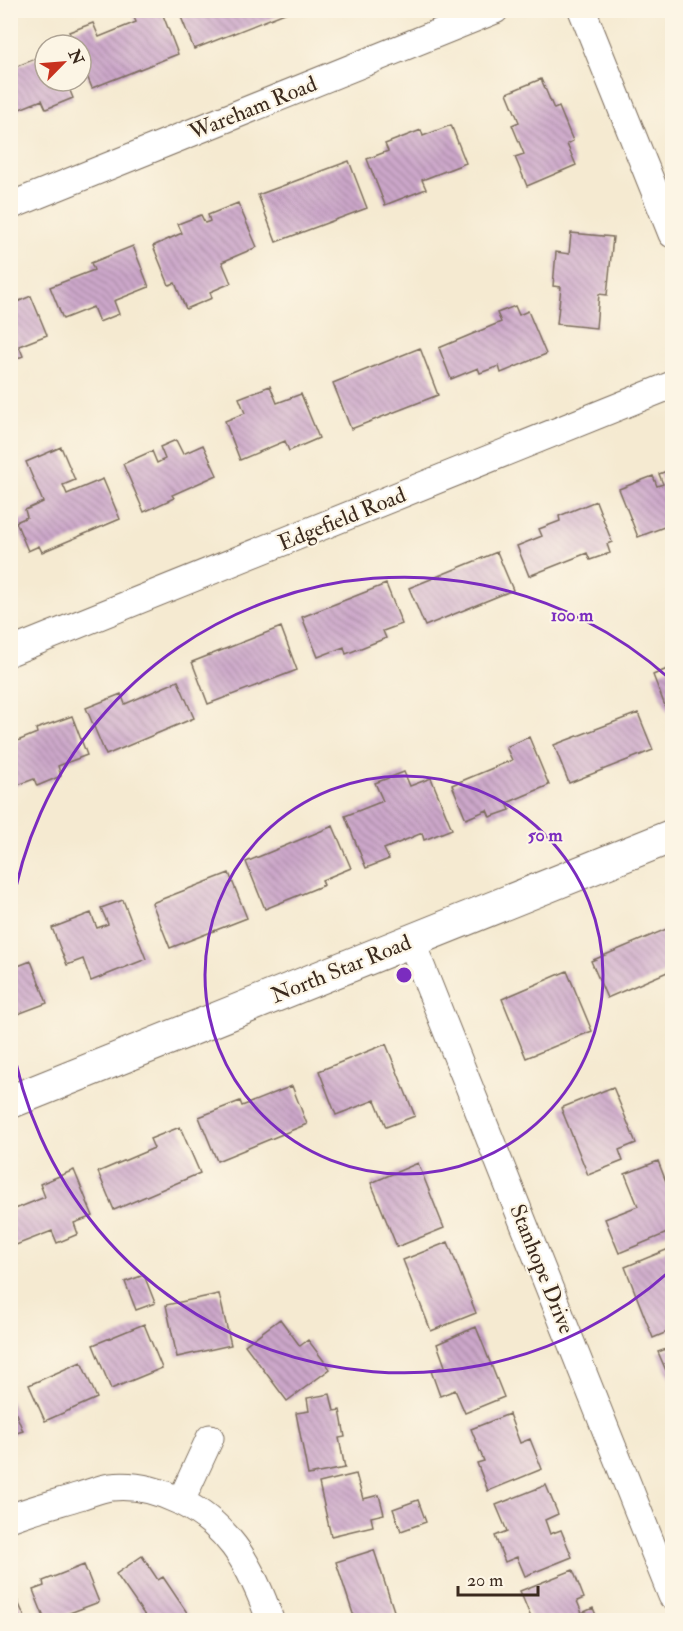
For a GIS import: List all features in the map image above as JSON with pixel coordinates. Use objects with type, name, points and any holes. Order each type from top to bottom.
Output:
[{"type":"street","name":"Wareham Road","points":[[10,206],[495,10]]},
{"type":"street","points":[[582,10],[672,234]]},
{"type":"street","name":"Edgefield Road","points":[[10,652],[672,385]]},
{"type":"street","name":"North Star Road","points":[[10,1102],[672,836]]},
{"type":"street","name":"Stanhope Drive","points":[[411,941],[672,1596]]},
{"type":"street","points":[[181,1501],[210,1438]]},
{"type":"street","points":[[10,1518],[111,1487],[146,1489],[181,1501],[212,1522],[235,1547],[263,1600],[270,1620]]},
{"type":"building","points":[[131,10],[161,10],[178,54],[93,88],[93,33],[69,32],[93,23],[99,37],[136,22]]},
{"type":"building","points":[[182,10],[290,11],[194,49],[179,12]]},
{"type":"building","points":[[33,60],[33,93],[71,93],[73,98],[46,109],[42,100],[10,113],[10,69]]},
{"type":"building","points":[[541,79],[554,109],[559,107],[573,141],[567,144],[576,165],[527,186],[515,157],[524,154],[512,125],[519,122],[507,93]]},
{"type":"building","points":[[451,125],[466,163],[422,180],[426,189],[385,205],[367,159],[388,151],[385,144],[421,130],[423,136]]},
{"type":"building","points":[[349,161],[367,208],[276,242],[258,195]]},
{"type":"building","points":[[238,203],[257,247],[222,262],[231,283],[210,292],[212,298],[186,309],[175,283],[169,285],[153,246],[182,233],[178,224],[201,215],[205,223],[210,221],[208,215]]},
{"type":"building","points":[[571,233],[613,237],[607,295],[599,294],[596,328],[557,324],[561,287],[553,286],[556,252],[569,254]]},
{"type":"building","points":[[133,246],[149,287],[114,301],[119,314],[99,322],[93,307],[63,319],[50,287],[94,270],[91,263]]},
{"type":"building","points":[[31,296],[47,335],[19,346],[23,356],[10,361],[10,305]]},
{"type":"building","points":[[515,306],[519,315],[528,311],[546,354],[501,373],[499,366],[480,373],[478,368],[451,379],[439,348],[501,322],[497,313]]},
{"type":"building","points":[[420,348],[438,395],[351,429],[333,383]]},
{"type":"building","points":[[270,386],[277,403],[301,394],[319,438],[289,451],[285,441],[240,460],[225,421],[245,413],[239,398]]},
{"type":"building","points":[[176,440],[183,454],[203,445],[217,475],[172,495],[174,498],[144,512],[123,464],[152,451],[157,463],[165,459],[160,447]]},
{"type":"building","points":[[61,447],[75,480],[63,485],[67,494],[103,479],[120,519],[42,552],[39,546],[28,551],[16,522],[27,517],[25,510],[43,502],[26,462]]},
{"type":"building","points":[[672,469],[672,524],[638,537],[619,489],[653,476],[657,486],[663,484],[659,474]]},
{"type":"building","points":[[596,501],[612,542],[607,544],[610,553],[590,560],[587,553],[529,576],[517,546],[542,536],[539,529],[560,521],[559,516]]},
{"type":"building","points":[[497,552],[513,590],[425,626],[409,588]]},
{"type":"building","points":[[386,584],[402,624],[383,631],[386,638],[346,654],[344,647],[318,657],[302,617]]},
{"type":"building","points":[[281,627],[297,670],[208,704],[192,662]]},
{"type":"building","points":[[672,667],[672,709],[667,711],[653,675]]},
{"type":"building","points":[[178,681],[194,718],[106,755],[86,708],[121,694],[125,704]]},
{"type":"building","points":[[638,713],[653,750],[569,783],[554,745]]},
{"type":"building","points":[[72,716],[87,755],[58,766],[61,776],[37,786],[34,779],[10,788],[10,744],[37,733],[36,729]]},
{"type":"building","points":[[529,737],[549,785],[507,803],[510,810],[490,817],[487,810],[466,819],[452,785],[512,760],[506,747]]},
{"type":"building","points":[[404,772],[410,786],[431,778],[452,829],[424,840],[422,833],[384,849],[389,859],[366,868],[345,816],[383,801],[375,783]]},
{"type":"building","points":[[333,826],[351,868],[322,880],[324,885],[265,909],[246,862]]},
{"type":"building","points":[[229,873],[247,918],[170,948],[152,903]]},
{"type":"building","points":[[123,900],[146,959],[91,981],[83,959],[67,965],[52,928],[91,913],[97,928],[108,924],[101,908]]},
{"type":"building","points":[[671,927],[672,970],[607,998],[591,961]]},
{"type":"building","points":[[31,961],[47,1003],[10,1017],[10,969]]},
{"type":"building","points":[[567,971],[592,1031],[526,1058],[502,999]]},
{"type":"building","points":[[386,1044],[415,1116],[386,1127],[375,1100],[336,1115],[319,1071]]},
{"type":"building","points":[[292,1086],[307,1124],[217,1161],[199,1117],[240,1101],[242,1106]]},
{"type":"building","points":[[613,1087],[636,1143],[619,1150],[623,1161],[588,1175],[561,1108]]},
{"type":"building","points":[[180,1127],[200,1173],[114,1210],[98,1172],[154,1148],[150,1139]]},
{"type":"building","points":[[658,1161],[672,1197],[672,1231],[619,1253],[605,1219],[638,1206],[625,1174]]},
{"type":"building","points":[[418,1163],[444,1228],[397,1247],[371,1183]]},
{"type":"building","points":[[74,1170],[93,1216],[74,1223],[78,1234],[57,1243],[52,1231],[11,1247],[10,1211],[45,1197],[40,1184]]},
{"type":"building","points":[[448,1242],[476,1313],[431,1331],[403,1260]]},
{"type":"building","points":[[671,1248],[672,1330],[653,1338],[625,1267]]},
{"type":"building","points":[[144,1275],[155,1303],[136,1310],[125,1282]]},
{"type":"building","points":[[219,1294],[231,1345],[177,1357],[166,1305]]},
{"type":"building","points":[[280,1319],[300,1346],[308,1340],[330,1369],[287,1401],[245,1345]]},
{"type":"building","points":[[144,1324],[162,1368],[111,1389],[93,1345]]},
{"type":"building","points":[[476,1327],[504,1397],[465,1413],[455,1390],[440,1396],[431,1371],[445,1366],[437,1344]]},
{"type":"building","points":[[672,1347],[672,1382],[671,1382],[658,1352]]},
{"type":"building","points":[[81,1362],[97,1398],[45,1421],[29,1385]]},
{"type":"building","points":[[330,1394],[334,1411],[340,1410],[345,1437],[339,1438],[345,1468],[308,1475],[296,1413],[309,1411],[307,1398]]},
{"type":"building","points":[[10,1399],[23,1431],[10,1435]]},
{"type":"building","points":[[509,1414],[520,1443],[530,1439],[542,1469],[488,1491],[477,1463],[484,1461],[471,1429]]},
{"type":"building","points":[[356,1474],[363,1499],[379,1495],[384,1514],[371,1517],[373,1526],[331,1536],[319,1483]]},
{"type":"building","points":[[546,1485],[558,1514],[545,1520],[550,1534],[561,1530],[572,1557],[525,1576],[517,1557],[505,1562],[495,1536],[507,1531],[496,1505]]},
{"type":"building","points":[[418,1500],[426,1522],[401,1531],[393,1509]]},
{"type":"building","points":[[374,1550],[395,1614],[373,1620],[355,1620],[336,1562]]},
{"type":"building","points":[[142,1556],[158,1580],[163,1577],[192,1620],[148,1620],[116,1574]]},
{"type":"building","points":[[84,1565],[99,1602],[51,1620],[45,1620],[33,1590],[44,1586],[43,1581]]},
{"type":"building","points":[[573,1570],[584,1598],[577,1601],[582,1613],[593,1608],[598,1620],[532,1620],[520,1591]]},
{"type":"building","points":[[14,1593],[26,1620],[10,1620],[10,1594]]}]
